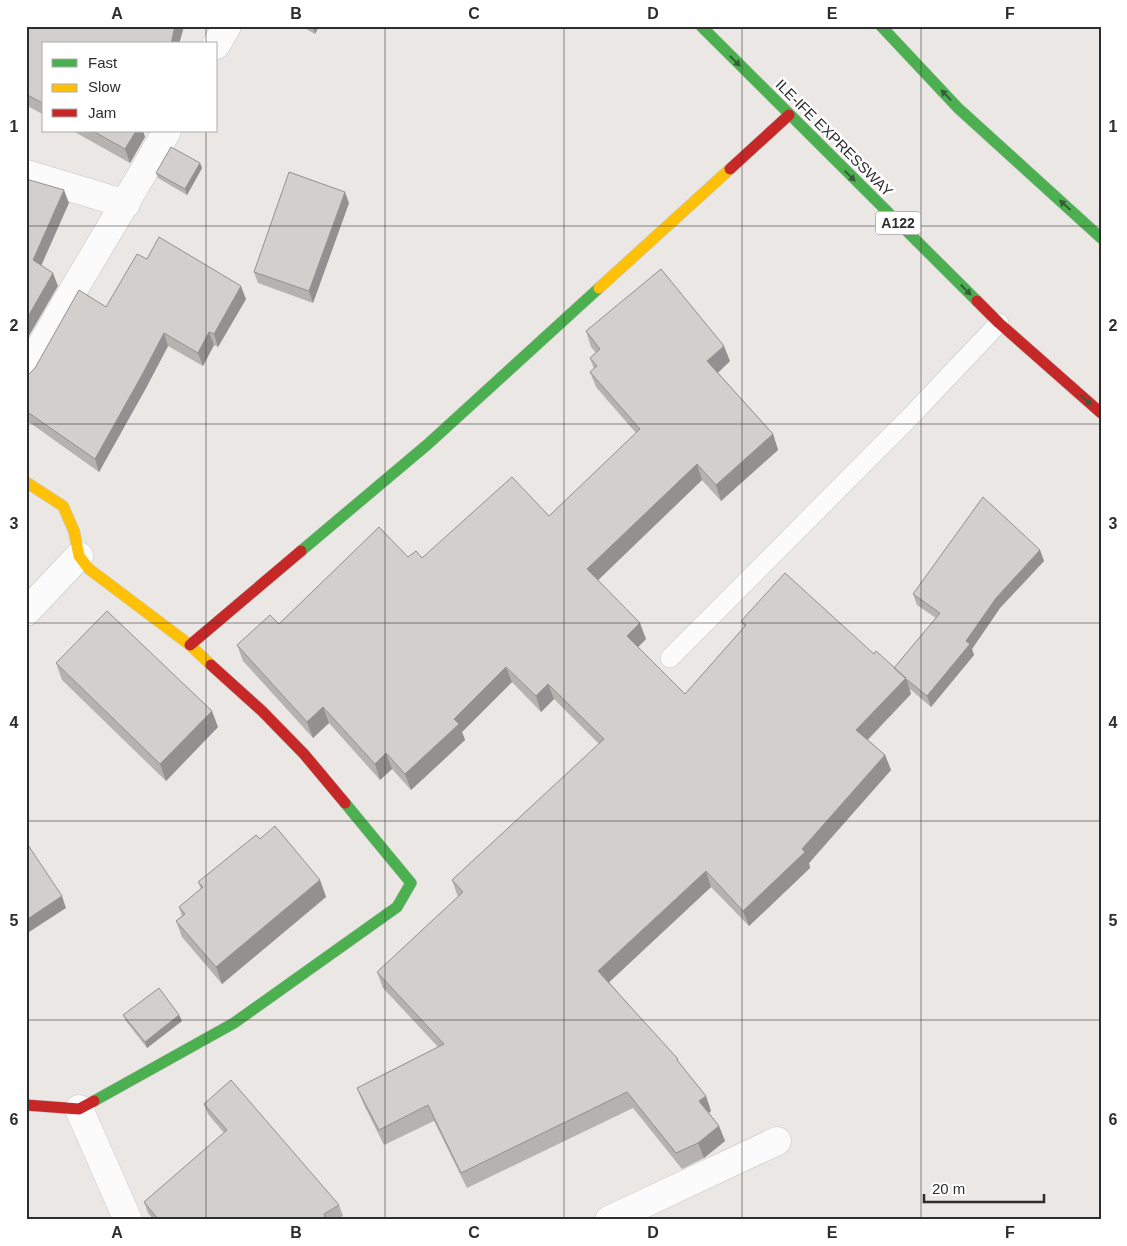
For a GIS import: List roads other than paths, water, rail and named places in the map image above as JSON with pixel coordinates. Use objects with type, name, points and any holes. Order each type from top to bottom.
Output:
[{"type":"main road","name":"ILE-IFE EXPRESSWAY","points":[[701,26],[999,323],[1101,413]]},
{"type":"main road","points":[[881,26],[958,108],[1101,238]]},
{"type":"main road","points":[[190,645],[428,444],[789,114]]},
{"type":"main road","points":[[26,482],[63,506],[74,531],[79,556],[90,568],[190,645],[262,711],[304,754],[411,883],[396,907],[234,1023],[79,1109],[26,1105]]},
{"type":"street","points":[[218,42],[227,26]]},
{"type":"street","points":[[26,373],[166,132]]},
{"type":"street","points":[[26,174],[126,204]]},
{"type":"street","points":[[26,612],[79,556]]},
{"type":"street","points":[[79,1109],[128,1220]]},
{"type":"street","points":[[609,1220],[778,1141]]},
{"type":"lane","points":[[670,658],[910,417],[999,323]]}]
